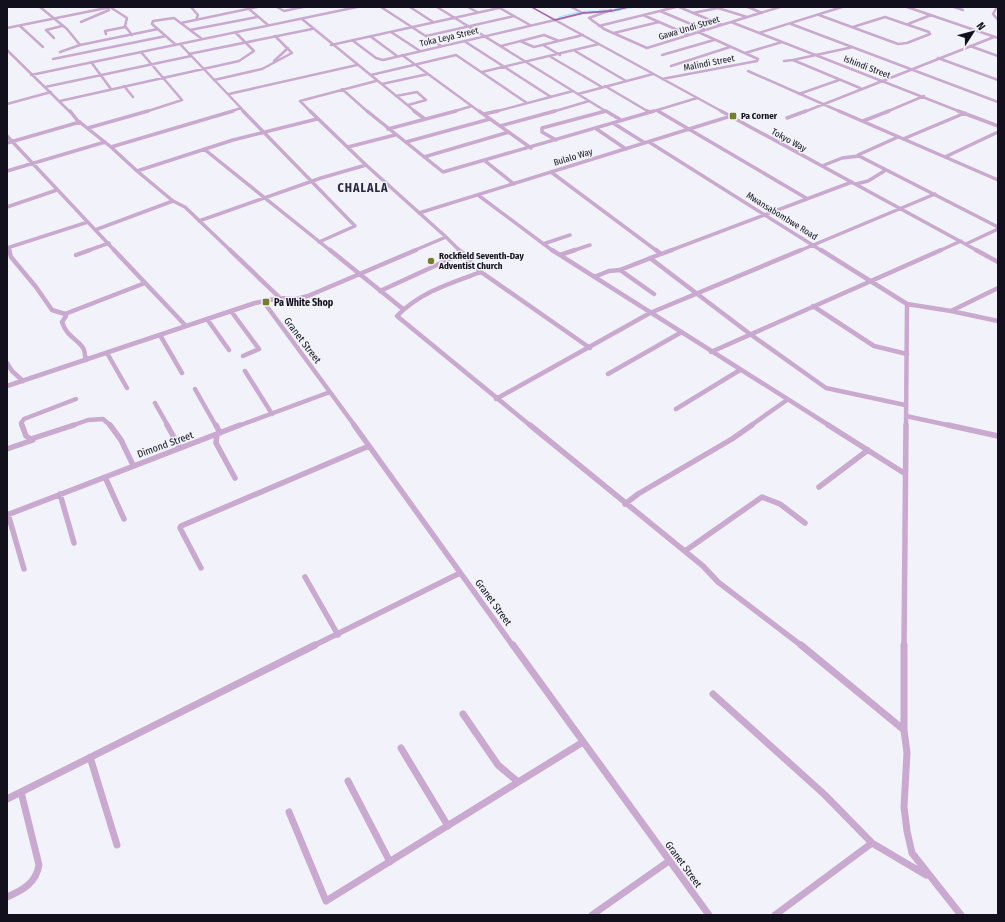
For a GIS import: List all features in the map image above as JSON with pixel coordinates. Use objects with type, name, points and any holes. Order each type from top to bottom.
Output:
[{"type":"main road","name":"Tokyo Way","points":[[531,7],[555,20]]},
{"type":"main road","points":[[560,19],[581,12],[611,11],[623,7]]},
{"type":"main road","points":[[550,18],[560,19],[583,13],[611,11],[630,7]]},
{"type":"street","points":[[40,7],[54,18],[76,39],[80,45]]},
{"type":"street","points":[[83,7],[88,12]]},
{"type":"street","points":[[191,7],[198,15],[196,20]]},
{"type":"street","points":[[181,23],[244,8],[249,9],[257,7]]},
{"type":"street","points":[[277,7],[284,11],[303,7]]},
{"type":"street","points":[[339,7],[344,10]]},
{"type":"street","points":[[31,75],[357,7]]},
{"type":"street","points":[[381,7],[441,46]]},
{"type":"street","points":[[410,7],[433,22]]},
{"type":"street","points":[[437,7],[621,120]]},
{"type":"street","points":[[468,7],[477,12]]},
{"type":"street","points":[[331,45],[499,7],[530,25]]},
{"type":"street","points":[[571,7],[581,12]]},
{"type":"street","points":[[599,26],[677,7],[722,25]]},
{"type":"street","points":[[748,7],[762,12]]},
{"type":"street","name":"Gawa Undi Street","points":[[614,33],[647,48],[780,7]]},
{"type":"street","points":[[759,33],[842,7]]},
{"type":"street","points":[[907,7],[998,38]]},
{"type":"street","points":[[954,7],[963,10]]},
{"type":"street","points":[[81,22],[111,8]]},
{"type":"street","points":[[7,28],[111,8],[127,18],[125,27]]},
{"type":"street","points":[[693,13],[718,8],[747,17]]},
{"type":"street","points":[[997,8],[993,15],[998,20]]},
{"type":"street","points":[[249,9],[268,26]]},
{"type":"street","points":[[611,11],[589,18],[599,26],[614,33],[659,22]]},
{"type":"street","points":[[660,11],[706,30]]},
{"type":"street","points":[[643,15],[689,35]]},
{"type":"street","points":[[819,15],[898,44],[930,35],[929,32],[885,17],[853,27]]},
{"type":"street","points":[[908,24],[931,15]]},
{"type":"street","points":[[426,36],[514,16]]},
{"type":"street","points":[[190,30],[257,17]]},
{"type":"street","points":[[202,39],[172,18],[153,21],[152,24],[178,44],[229,94],[241,108],[314,181],[355,226],[352,229],[319,242]]},
{"type":"street","points":[[302,19],[331,45],[425,119]]},
{"type":"street","name":"Tokyo Way","points":[[555,20],[560,19],[583,35],[662,79],[998,262]]},
{"type":"street","name":"Toka Leya Street","points":[[352,40],[378,59],[402,55],[555,20]]},
{"type":"street","name":"Ishindi Street","points":[[731,22],[998,126]]},
{"type":"street","points":[[791,24],[998,102]]},
{"type":"street","points":[[20,26],[43,47]]},
{"type":"street","points":[[54,38],[46,30],[62,26]]},
{"type":"street","points":[[106,34],[105,31],[125,27]]},
{"type":"street","points":[[125,27],[132,35]]},
{"type":"street","points":[[45,87],[312,28]]},
{"type":"street","points":[[60,52],[80,45],[158,29]]},
{"type":"street","points":[[60,101],[234,62],[249,55],[254,50],[235,32]]},
{"type":"street","points":[[391,32],[420,51]]},
{"type":"street","points":[[698,32],[744,53],[782,42]]},
{"type":"street","points":[[501,46],[546,35],[559,41]]},
{"type":"street","points":[[520,42],[532,47],[583,35]]},
{"type":"street","points":[[53,59],[166,36]]},
{"type":"street","points":[[214,80],[259,70],[292,52],[275,36]]},
{"type":"street","points":[[370,36],[397,56]]},
{"type":"street","points":[[786,118],[994,36]]},
{"type":"street","points":[[464,40],[551,97]]},
{"type":"street","points":[[662,56],[714,40]]},
{"type":"street","points":[[482,72],[560,55],[599,44]]},
{"type":"street","points":[[543,45],[560,55]]},
{"type":"street","points":[[970,46],[998,56]]},
{"type":"street","points":[[671,66],[730,47]]},
{"type":"street","points":[[784,61],[853,47]]},
{"type":"street","points":[[270,64],[288,48]]},
{"type":"street","points":[[7,50],[80,122],[173,201],[185,207],[280,298]]},
{"type":"street","points":[[575,51],[626,81]]},
{"type":"street","points":[[88,128],[182,100],[141,52]]},
{"type":"street","name":"Malindi Street","points":[[662,79],[757,61],[758,59],[744,53]]},
{"type":"street","points":[[402,55],[531,148]]},
{"type":"street","points":[[371,75],[456,56],[528,103]]},
{"type":"street","points":[[551,57],[650,112]]},
{"type":"street","points":[[938,58],[998,80]]},
{"type":"street","points":[[793,60],[860,88]]},
{"type":"street","points":[[90,62],[111,89]]},
{"type":"street","points":[[229,94],[356,65]]},
{"type":"street","points":[[748,71],[998,180]]},
{"type":"street","points":[[382,84],[428,74]]},
{"type":"street","points":[[578,94],[653,74]]},
{"type":"street","points":[[376,80],[300,100],[317,119],[446,237],[481,272],[590,348]]},
{"type":"street","points":[[799,94],[839,80]]},
{"type":"street","points":[[124,86],[133,97]]},
{"type":"street","points":[[342,89],[395,135],[443,172],[531,148],[698,98]]},
{"type":"street","points":[[484,114],[573,91]]},
{"type":"street","points":[[7,104],[51,92]]},
{"type":"street","points":[[396,96],[417,92],[426,100],[408,105]]},
{"type":"street","points":[[863,121],[924,96]]},
{"type":"street","points":[[500,126],[588,100]]},
{"type":"street","points":[[388,129],[472,106]]},
{"type":"street","points":[[111,147],[241,108]]},
{"type":"street","points":[[657,110],[806,198]]},
{"type":"street","points":[[556,140],[542,132],[542,128],[606,111]]},
{"type":"street","points":[[903,139],[965,113]]},
{"type":"street","name":"Bulalo Way","points":[[419,213],[731,116]]},
{"type":"street","points":[[137,171],[264,131],[317,119]]},
{"type":"street","points":[[406,142],[490,119]]},
{"type":"street","points":[[7,144],[80,122]]},
{"type":"street","name":"Mwansabombwe Road","points":[[613,123],[647,142],[764,214],[907,304]]},
{"type":"street","points":[[595,128],[626,149]]},
{"type":"street","points":[[424,157],[509,132]]},
{"type":"street","points":[[945,157],[998,132]]},
{"type":"street","points":[[348,147],[395,135]]},
{"type":"street","points":[[7,136],[186,326]]},
{"type":"street","points":[[859,156],[858,155],[898,137]]},
{"type":"street","points":[[7,171],[105,142]]},
{"type":"street","points":[[204,149],[403,309]]},
{"type":"street","points":[[822,166],[842,158],[859,156],[935,194],[998,228]]},
{"type":"street","points":[[485,161],[514,184]]},
{"type":"street","points":[[199,221],[266,199],[314,181],[366,165]]},
{"type":"street","points":[[856,184],[868,181],[886,170]]},
{"type":"street","points":[[551,172],[661,254]]},
{"type":"street","points":[[992,178],[998,174]]},
{"type":"street","points":[[594,277],[609,271],[620,270],[806,198],[852,182]]},
{"type":"street","points":[[7,207],[58,190]]},
{"type":"street","points":[[496,399],[590,348],[650,313],[935,194]]},
{"type":"street","points":[[478,195],[560,255],[904,473]]},
{"type":"street","points":[[95,230],[173,201]]},
{"type":"street","points":[[88,222],[8,248],[11,257],[36,287],[52,310],[65,314],[145,283]]},
{"type":"street","points":[[966,244],[998,228]]},
{"type":"street","points":[[544,244],[570,235]]},
{"type":"street","points":[[7,386],[263,301],[280,298],[296,299],[308,296],[446,237]]},
{"type":"street","points":[[712,352],[961,241]]},
{"type":"street","points":[[76,255],[109,243]]},
{"type":"street","points":[[560,255],[590,245]]},
{"type":"street","points":[[380,291],[463,253]]},
{"type":"street","points":[[650,258],[750,334],[826,388],[905,405]]},
{"type":"street","points":[[620,270],[654,294]]},
{"type":"street","points":[[481,272],[423,296],[403,309],[397,316],[398,318],[685,552],[728,590],[791,637],[904,730]]},
{"type":"street","points":[[951,311],[998,288]]},
{"type":"street","name":"Granet Street","points":[[263,301],[709,915]]},
{"type":"street","points":[[961,915],[912,853],[908,843],[904,807],[907,744],[904,730],[904,473],[907,304],[998,321]]},
{"type":"street","points":[[813,306],[874,346],[907,354]]},
{"type":"street","points":[[230,311],[259,349],[243,356]]},
{"type":"street","points":[[65,314],[66,316],[62,322],[64,328],[84,349],[86,360]]},
{"type":"street","points":[[208,319],[229,350]]},
{"type":"street","points":[[608,374],[680,332]]},
{"type":"street","points":[[160,335],[182,373]]},
{"type":"street","points":[[107,353],[127,388]]},
{"type":"street","points":[[7,363],[12,371],[23,381]]},
{"type":"street","points":[[676,409],[740,370]]},
{"type":"street","points":[[245,371],[272,414]]},
{"type":"street","points":[[194,388],[218,434],[216,443],[235,478]]},
{"type":"street","name":"Dimond Street","points":[[8,514],[133,465],[330,392]]},
{"type":"street","points":[[35,439],[31,439],[26,436],[21,423],[24,419],[76,399]]},
{"type":"street","points":[[625,504],[638,494],[732,439],[787,400]]},
{"type":"street","points":[[155,403],[180,448]]},
{"type":"street","points":[[906,416],[998,436]]},
{"type":"street","points":[[7,449],[88,420],[103,419],[111,425],[133,465]]},
{"type":"street","points":[[201,568],[180,528],[181,526],[369,446]]},
{"type":"street","points":[[819,487],[868,450]]},
{"type":"street","points":[[105,476],[124,519]]},
{"type":"street","points":[[60,494],[74,543]]},
{"type":"street","points":[[685,552],[762,497],[780,504],[805,523]]},
{"type":"street","points":[[8,514],[24,569]]},
{"type":"street","points":[[7,799],[460,573]]},
{"type":"street","points":[[305,577],[338,634]]},
{"type":"street","points":[[713,694],[824,795],[872,843],[930,877]]},
{"type":"street","points":[[463,714],[498,765],[518,782]]},
{"type":"street","points":[[289,812],[326,901],[583,742]]},
{"type":"street","points":[[401,748],[448,826]]},
{"type":"street","points":[[90,757],[116,845]]},
{"type":"street","points":[[348,781],[390,862]]},
{"type":"street","points":[[7,897],[31,883],[39,872],[39,865],[21,792]]},
{"type":"street","points":[[775,915],[872,843]]},
{"type":"street","points":[[592,915],[669,861]]},
{"type":"waterway","points":[[615,9],[620,8]]},
{"type":"waterway","points":[[599,10],[607,10]]},
{"type":"waterway","points":[[617,11],[621,10]]},
{"type":"waterway","points":[[582,12],[586,11]]},
{"type":"waterway","points":[[588,11],[596,11]]},
{"type":"waterway","points":[[559,17],[579,12]]},
{"type":"place","name":"Pa Corner","points":[[733,116]]},
{"type":"place","name":"Rockfield Seventh-Day Adventist Church","points":[[431,261]]},
{"type":"place","name":"Pa White Shop","points":[[266,302]]},
{"type":"district","name":"CHALALA","points":[[363,188]]}]
